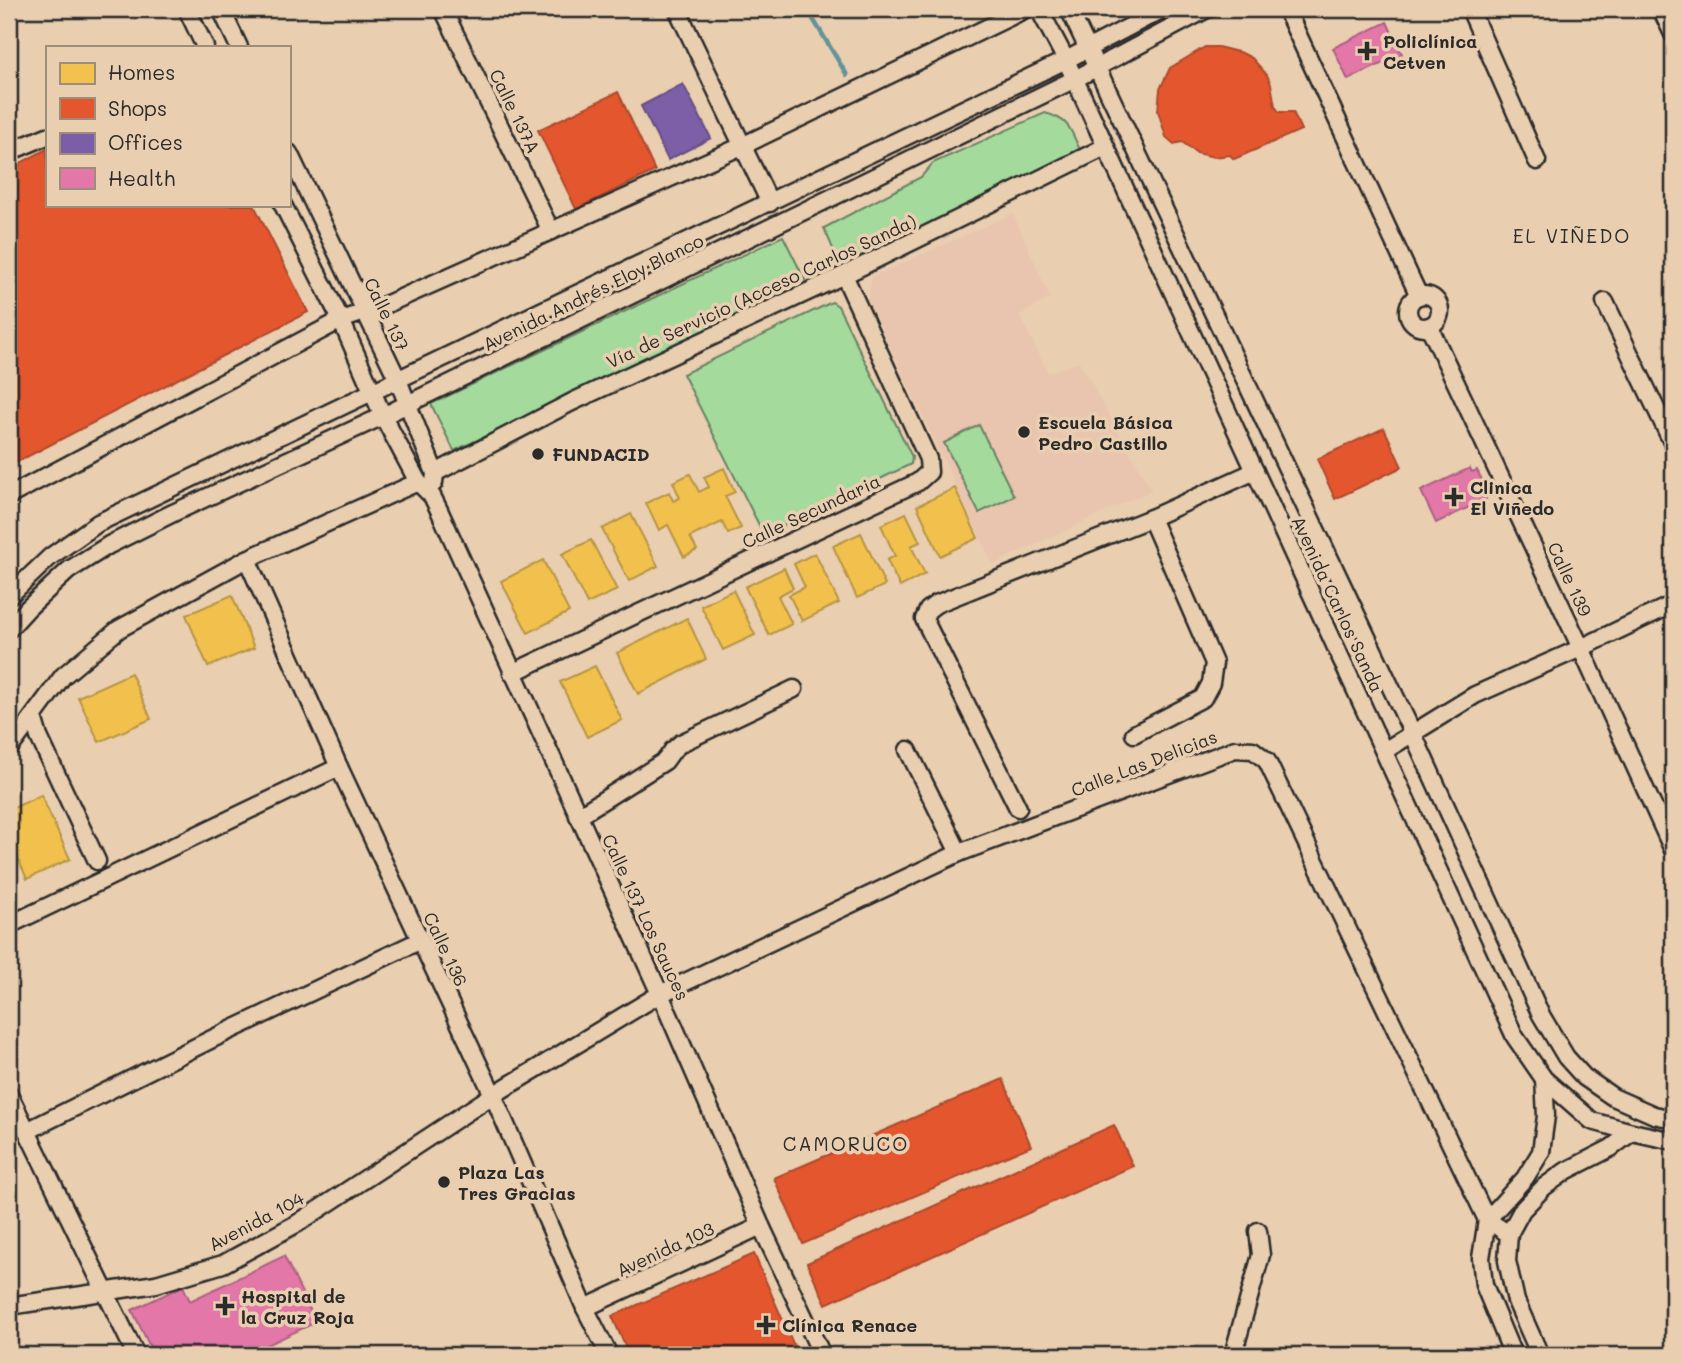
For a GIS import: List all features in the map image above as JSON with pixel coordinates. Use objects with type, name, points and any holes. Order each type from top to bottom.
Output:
[{"type":"street","points":[[187,9],[205,46]]},
{"type":"street","points":[[220,9],[238,46]]},
{"type":"street","name":"Calle 137A","points":[[443,9],[551,231]]},
{"type":"street","points":[[677,9],[770,203]]},
{"type":"street","points":[[9,496],[341,320],[385,305],[742,146],[1026,9]]},
{"type":"street","name":"Avenida Carlos Sanda","points":[[1039,9],[1075,79],[1515,1037],[1544,1079],[1592,1121],[1673,1141]]},
{"type":"street","name":"Avenida Carlos Sanda","points":[[1069,9],[1413,734],[1541,1015],[1566,1057],[1584,1077],[1613,1097],[1654,1115],[1673,1119]]},
{"type":"street","name":"Avenida Andrés Eloy Blanco","points":[[9,596],[50,557],[98,523],[770,203],[1066,60],[1163,9]]},
{"type":"street","name":"Avenida Andrés Eloy Blanco","points":[[9,629],[69,570],[109,545],[383,416],[1075,79],[1207,9]]},
{"type":"street","name":"Calle 139","points":[[1286,9],[1419,296],[1408,308],[1410,318],[1418,326],[1429,326],[1673,850]]},
{"type":"street","points":[[1470,9],[1537,161]]},
{"type":"street","points":[[1661,9],[1673,34]]},
{"type":"street","points":[[10,147],[46,136]]},
{"type":"street","name":"Vía de Servicio (Acceso Carlos Sanda)","points":[[435,473],[572,402],[844,275],[1105,147]]},
{"type":"street","name":"Calle 137","points":[[290,155],[398,380],[435,473],[432,496]]},
{"type":"street","points":[[284,206],[341,320],[383,416],[418,482],[432,496]]},
{"type":"street","name":"Calle Secundaria","points":[[512,673],[918,482],[929,472],[928,459],[844,275]]},
{"type":"street","points":[[1605,302],[1673,444]]},
{"type":"street","points":[[1018,808],[924,619],[928,610],[936,604],[1151,518],[1255,471]]},
{"type":"street","points":[[9,749],[63,676],[120,629],[247,559],[418,482]]},
{"type":"street","name":"Calle 137 Los Sauces","points":[[432,496],[660,994],[761,1226],[822,1355]]},
{"type":"street","points":[[1134,734],[1203,698],[1211,683],[1214,663],[1151,518]]},
{"type":"street","name":"Calle 136","points":[[247,559],[339,766],[493,1096],[585,1308],[609,1355]]},
{"type":"street","points":[[1384,751],[1475,695],[1673,604]]},
{"type":"street","points":[[578,816],[665,761],[681,743],[794,689]]},
{"type":"street","points":[[33,717],[39,737],[97,861]]},
{"type":"street","name":"Calle Las Delicias","points":[[660,994],[959,853],[1235,749],[1253,750],[1267,761],[1487,1220]]},
{"type":"street","points":[[908,750],[959,853]]},
{"type":"street","points":[[9,925],[339,766]]},
{"type":"street","points":[[27,1131],[216,1037],[421,940]]},
{"type":"street","name":"Avenida 104","points":[[9,1306],[156,1284],[223,1264],[298,1223],[493,1096],[660,994]]},
{"type":"street","points":[[1513,1355],[1484,1284],[1481,1258],[1487,1220],[1525,1178],[1541,1152],[1546,1116],[1544,1079]]},
{"type":"street","points":[[9,1094],[136,1355]]},
{"type":"street","points":[[1654,1115],[1673,1109]]},
{"type":"street","points":[[1540,1355],[1516,1301],[1507,1261],[1509,1234],[1522,1210],[1544,1187],[1566,1171],[1611,1148],[1632,1132]]},
{"type":"street","points":[[1487,1220],[1509,1234]]},
{"type":"street","name":"Avenida 103","points":[[585,1308],[761,1226]]},
{"type":"street","points":[[1233,1355],[1261,1255],[1258,1231]]},
{"type":"shaded area","name":"Escuela Básica Pedro Castillo","points":[[1013,214],[1050,298],[1019,315],[1048,373],[1079,362],[1151,490],[993,564],[868,300],[872,277]]},
{"type":"green space","points":[[1045,113],[1065,123],[1081,152],[841,267],[824,228],[921,177],[933,163]]},
{"type":"green space","points":[[783,236],[807,284],[454,451],[431,404]]},
{"type":"green space","points":[[832,302],[838,306],[912,457],[911,464],[764,535],[683,374]]},
{"type":"green space","points":[[979,425],[1014,496],[979,513],[944,443]]},
{"type":"building: Homes","points":[[724,468],[735,492],[725,496],[741,528],[728,534],[722,522],[690,537],[697,550],[684,557],[668,525],[659,530],[646,503],[669,492],[673,501],[680,498],[673,482],[690,474],[699,492],[709,487],[704,477]]},
{"type":"building: Homes","points":[[955,488],[978,538],[940,556],[917,506]]},
{"type":"building: Homes","points":[[906,513],[920,542],[911,546],[925,574],[900,587],[887,560],[895,556],[881,525]]},
{"type":"building: Homes","points":[[631,514],[658,566],[629,581],[602,529]]},
{"type":"building: Homes","points":[[861,533],[885,585],[857,598],[833,546]]},
{"type":"building: Homes","points":[[591,540],[617,590],[587,604],[562,554]]},
{"type":"building: Homes","points":[[815,553],[839,603],[802,621],[789,595],[805,587],[794,564]]},
{"type":"building: Homes","points":[[543,560],[569,612],[528,633],[501,581]]},
{"type":"building: Homes","points":[[784,568],[793,588],[778,596],[792,624],[769,635],[745,587]]},
{"type":"building: Homes","points":[[733,590],[755,635],[723,650],[701,606]]},
{"type":"building: Homes","points":[[232,595],[254,648],[208,667],[186,615]]},
{"type":"building: Homes","points":[[687,618],[706,659],[638,694],[617,653]]},
{"type":"building: Homes","points":[[595,666],[622,720],[587,737],[560,682]]},
{"type":"building: Homes","points":[[131,673],[151,719],[99,742],[78,697]]},
{"type":"building: Homes","points":[[41,795],[70,859],[27,879],[9,838],[9,810]]},
{"type":"building: Shops","points":[[1205,47],[1218,47],[1252,58],[1267,75],[1279,112],[1293,112],[1301,130],[1234,159],[1230,155],[1214,157],[1197,153],[1182,142],[1174,144],[1166,137],[1158,111],[1160,89],[1170,68]]},
{"type":"building: Shops","points":[[618,92],[655,171],[576,209],[538,130]]},
{"type":"building: Shops","points":[[46,150],[46,206],[255,206],[308,312],[9,466],[9,169]]},
{"type":"building: Shops","points":[[1384,428],[1402,467],[1335,499],[1317,459]]},
{"type":"building: Shops","points":[[1003,1079],[1031,1146],[803,1244],[774,1178]]},
{"type":"building: Shops","points":[[1114,1125],[1133,1166],[826,1304],[807,1263]]},
{"type":"building: Shops","points":[[754,1254],[798,1355],[629,1355],[612,1316]]},
{"type":"building: Offices","points":[[683,84],[711,138],[668,160],[641,106]]},
{"type":"building: Health","name":"Policlínica Cetven","points":[[1387,22],[1402,54],[1348,80],[1333,48]]},
{"type":"building: Health","name":"Clinica El Viñedo","points":[[1470,468],[1472,472],[1477,470],[1488,492],[1483,494],[1486,499],[1436,523],[1421,491]]},
{"type":"building: Health","name":"Hospital de la Cruz Roja","points":[[284,1256],[316,1322],[246,1355],[154,1355],[132,1310],[183,1286],[190,1301]]},
{"type":"waterway","points":[[807,9],[847,75]]},
{"type":"place","name":"Policlínica Cetven","points":[[1367,51]]},
{"type":"place","name":"Escuela Básica Pedro Castillo","points":[[1024,432]]},
{"type":"place","name":"FUNDACID","points":[[538,454]]},
{"type":"place","name":"Clinica El Viñedo","points":[[1454,497]]},
{"type":"place","name":"Plaza Las Tres Gracias","points":[[444,1182]]},
{"type":"place","name":"Hospital de la Cruz Roja","points":[[225,1306]]},
{"type":"place","name":"Clínica Renace","points":[[766,1325]]},
{"type":"district","name":"EL VIÑEDO","points":[[1572,235]]},
{"type":"district","name":"CAMORUCO","points":[[846,1143]]}]
